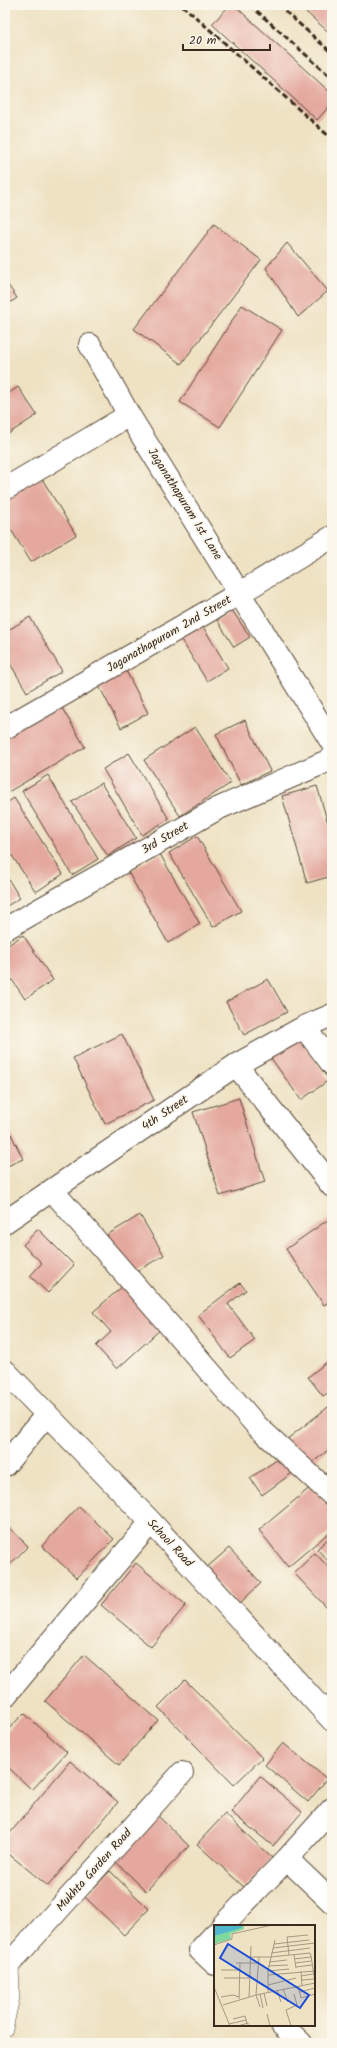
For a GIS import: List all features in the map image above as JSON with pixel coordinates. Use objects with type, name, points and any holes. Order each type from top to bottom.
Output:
[{"type":"street","name":"Jaganathapuram 1st Lane","points":[[90,345],[129,415],[332,743]]},
{"type":"street","points":[[5,489],[129,415]]},
{"type":"street","name":"Jaganathapuram 2nd Street","points":[[5,728],[240,593],[332,537]]},
{"type":"street","name":"3rd Street","points":[[5,929],[217,809],[332,759]]},
{"type":"street","name":"4th Street","points":[[5,1222],[236,1065],[304,1027],[332,1015]]},
{"type":"street","points":[[304,1027],[332,1064]]},
{"type":"street","points":[[236,1065],[332,1186]]},
{"type":"street","points":[[52,1190],[257,1426],[332,1495]]},
{"type":"street","name":"School Road","points":[[5,1371],[151,1522],[332,1720]]},
{"type":"street","points":[[5,1465],[47,1414]]},
{"type":"street","points":[[5,1696],[151,1522]]},
{"type":"street","name":"Mukhta Garden Road","points":[[8,1961],[182,1773]]},
{"type":"street","points":[[223,1925],[287,1859],[332,1809]]},
{"type":"street","points":[[287,1859],[332,1902]]},
{"type":"street","points":[[214,1935],[200,1950],[214,1963]]},
{"type":"street","points":[[283,2026],[301,2043]]},
{"type":"lane","points":[[5,2029],[7,2006],[12,1997],[8,1961]]},
{"type":"building","points":[[230,5],[234,5],[332,94],[332,103],[317,120],[212,24]]},
{"type":"building","points":[[298,5],[332,5],[332,35]]},
{"type":"building","points":[[214,224],[261,260],[181,364],[134,329]]},
{"type":"building","points":[[287,243],[328,291],[298,317],[266,268]]},
{"type":"building","points":[[5,281],[17,298],[5,306]]},
{"type":"building","points":[[242,305],[282,330],[220,427],[180,402]]},
{"type":"building","points":[[18,387],[37,415],[5,436],[5,396]]},
{"type":"building","points":[[41,477],[76,535],[31,562],[5,520],[5,498]]},
{"type":"building","points":[[232,610],[250,637],[234,647],[217,620]]},
{"type":"building","points":[[30,617],[62,671],[27,692],[5,655],[5,632]]},
{"type":"building","points":[[202,625],[228,668],[207,681],[180,638]]},
{"type":"building","points":[[125,669],[148,713],[121,728],[98,684]]},
{"type":"building","points":[[59,703],[85,747],[8,792],[5,787],[5,734]]},
{"type":"building","points":[[245,720],[270,771],[241,785],[216,734]]},
{"type":"building","points":[[195,727],[231,783],[180,816],[144,760]]},
{"type":"building","points":[[129,753],[169,819],[142,835],[103,769]]},
{"type":"building","points":[[48,775],[98,859],[72,875],[22,791]]},
{"type":"building","points":[[101,783],[136,838],[108,856],[72,802]]},
{"type":"building","points":[[317,786],[332,837],[332,876],[307,883],[282,796]]},
{"type":"building","points":[[14,798],[63,874],[36,892],[5,845],[5,804]]},
{"type":"building","points":[[197,836],[241,911],[213,927],[169,853]]},
{"type":"building","points":[[160,854],[200,924],[168,943],[128,872]]},
{"type":"building","points":[[5,874],[20,898],[5,907]]},
{"type":"building","points":[[23,935],[53,980],[25,999],[5,969],[5,947]]},
{"type":"building","points":[[268,979],[287,1012],[244,1035],[226,1002]]},
{"type":"building","points":[[122,1034],[154,1100],[105,1124],[73,1058]]},
{"type":"building","points":[[297,1034],[329,1080],[301,1100],[268,1054]]},
{"type":"building","points":[[239,1098],[265,1182],[220,1196],[193,1112]]},
{"type":"building","points":[[9,1130],[23,1159],[5,1167],[5,1132]]},
{"type":"building","points":[[140,1215],[164,1255],[131,1275],[107,1235]]},
{"type":"building","points":[[332,1217],[332,1300],[324,1305],[286,1249]]},
{"type":"building","points":[[38,1229],[74,1265],[48,1293],[30,1276],[42,1263],[23,1245]]},
{"type":"building","points":[[240,1283],[246,1290],[228,1304],[255,1340],[230,1358],[198,1315]]},
{"type":"building","points":[[124,1285],[162,1328],[117,1369],[96,1346],[111,1332],[93,1312]]},
{"type":"building","points":[[332,1358],[332,1390],[323,1396],[308,1377]]},
{"type":"building","points":[[332,1404],[332,1447],[307,1467],[286,1440]]},
{"type":"building","points":[[284,1455],[295,1471],[262,1495],[250,1478]]},
{"type":"building","points":[[312,1486],[332,1511],[332,1530],[288,1567],[259,1530]]},
{"type":"building","points":[[79,1506],[114,1539],[77,1578],[42,1546]]},
{"type":"building","points":[[5,1524],[28,1546],[5,1570]]},
{"type":"building","points":[[332,1535],[332,1565],[317,1549]]},
{"type":"building","points":[[229,1548],[261,1583],[238,1605],[205,1569]]},
{"type":"building","points":[[315,1553],[332,1571],[332,1603],[327,1608],[294,1573]]},
{"type":"building","points":[[136,1563],[186,1605],[151,1647],[101,1605]]},
{"type":"building","points":[[84,1655],[158,1720],[119,1765],[45,1701]]},
{"type":"building","points":[[185,1680],[262,1758],[234,1785],[158,1707]]},
{"type":"building","points":[[24,1713],[67,1752],[32,1790],[5,1764],[5,1733]]},
{"type":"building","points":[[283,1743],[327,1779],[308,1802],[265,1765]]},
{"type":"building","points":[[70,1761],[118,1802],[48,1886],[5,1851],[5,1839]]},
{"type":"building","points":[[260,1776],[302,1812],[273,1846],[231,1812]]},
{"type":"building","points":[[225,1814],[272,1858],[245,1888],[197,1844]]},
{"type":"building","points":[[158,1816],[189,1846],[146,1891],[115,1861]]},
{"type":"building","points":[[110,1871],[149,1909],[124,1935],[85,1897]]},
{"type":"railway","points":[[182,5],[332,139]]},
{"type":"railway","points":[[250,5],[332,78]]},
{"type":"railway","points":[[278,5],[332,53]]}]
